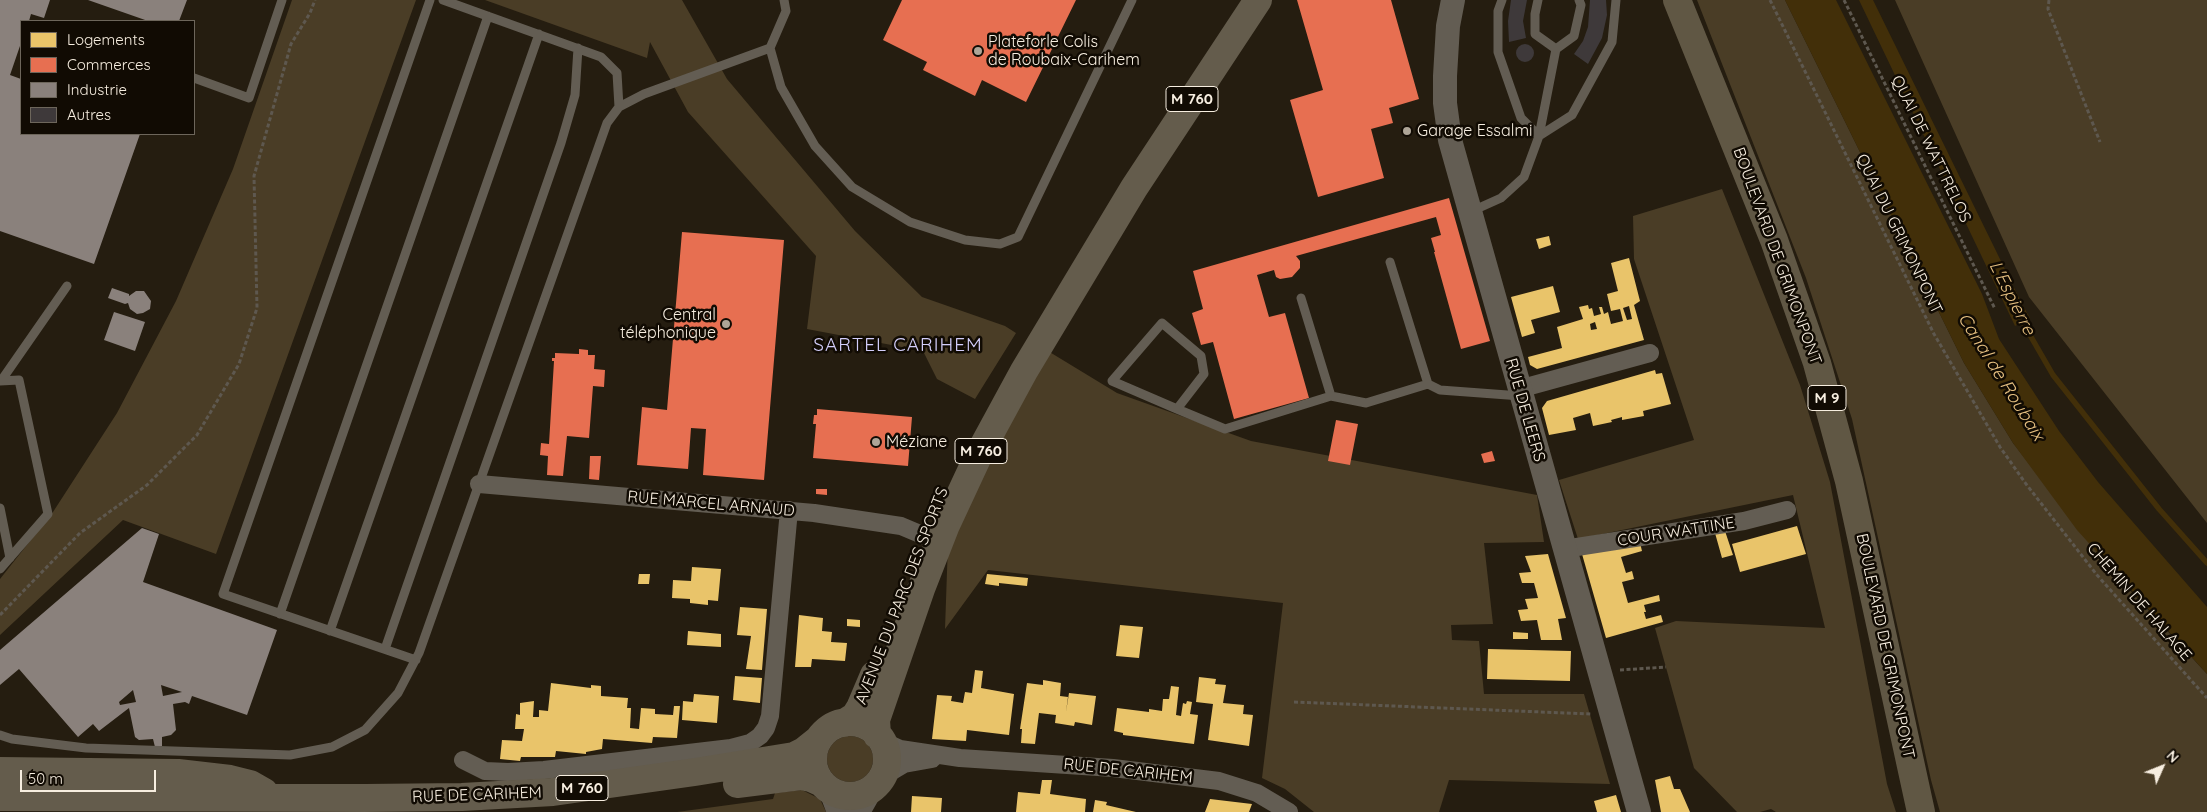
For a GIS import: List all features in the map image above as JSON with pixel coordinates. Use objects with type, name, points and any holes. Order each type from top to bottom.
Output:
[{"type":"highway","name":"BOULEVARD DE GRIMONPONT","points":[[1677,0],[1774,240],[1817,363],[1849,481],[1921,812]]},
{"type":"main road","name":"AVENUE DU PARC DES SPORTS","points":[[879,737],[875,725],[878,712],[931,538],[966,442],[1017,350],[1055,294],[1134,188],[1257,4]]},
{"type":"main road","name":"AVENUE DU PARC DES SPORTS","points":[[844,723],[855,716],[865,700],[898,600],[931,538]]},
{"type":"main road","points":[[844,723],[862,725],[879,737],[886,755],[886,766],[877,783],[855,796],[831,796],[815,773],[814,749],[819,738],[827,730],[844,723]]},
{"type":"main road","name":"RUE DE CARIHEM","points":[[340,804],[562,791],[794,756],[804,751],[819,738]]},
{"type":"main road","points":[[0,771],[178,773],[221,777],[250,784],[277,798]]},
{"type":"main road","name":"RUE DE CARIHEM","points":[[340,804],[439,810],[577,806],[793,776],[805,776],[831,796]]},
{"type":"main road","name":"M 760","points":[[0,797],[157,803],[340,804]]},
{"type":"main road","name":"M 760","points":[[0,810],[277,798],[340,804]]},
{"type":"street","name":"RUE DE LEERS","points":[[1453,1],[1446,41],[1445,103],[1450,140],[1639,812]]},
{"type":"street","points":[[1520,392],[1650,353]]},
{"type":"street","name":"RUE MARCEL ARNAUD","points":[[479,484],[789,510],[891,524],[911,529],[931,538]]},
{"type":"street","points":[[463,760],[485,771],[544,770],[731,748],[750,744],[766,728],[770,716],[789,510]]},
{"type":"street","name":"COUR WATTINE","points":[[1564,549],[1744,522],[1787,510]]},
{"type":"street","name":"RUE DE CARIHEM","points":[[879,737],[900,749],[960,758],[1113,768],[1219,781],[1257,793],[1289,812]]},
{"type":"street","name":"RUE DE CARIHEM","points":[[877,783],[904,764],[917,761],[960,758]]},
{"type":"street","points":[[858,812],[877,783]]},
{"type":"lane","points":[[195,78],[249,98],[282,0]]},
{"type":"lane","points":[[416,660],[223,594],[430,0]]},
{"type":"lane","points":[[443,0],[602,57],[617,73],[619,108]]},
{"type":"lane","points":[[784,0],[786,11],[770,48],[782,88],[815,146],[852,187],[910,222],[966,240],[1000,244],[1018,237],[1132,0]]},
{"type":"lane","points":[[1502,0],[1498,11],[1498,52],[1521,118],[1539,136]]},
{"type":"lane","points":[[1538,0],[1535,14],[1535,34],[1556,50]]},
{"type":"lane","points":[[1469,212],[1501,198],[1524,177],[1539,136],[1556,50],[1574,36],[1581,5],[1579,0]]},
{"type":"lane","points":[[1539,136],[1572,115],[1612,42],[1616,0]]},
{"type":"lane","points":[[280,614],[488,16]]},
{"type":"lane","points":[[330,631],[539,34]]},
{"type":"lane","points":[[385,649],[561,143],[575,95],[578,48]]},
{"type":"lane","points":[[0,735],[12,739],[86,748],[290,755],[332,747],[365,730],[398,693],[416,660],[607,122],[619,108],[644,94],[770,48]]},
{"type":"lane","points":[[1390,262],[1428,384]]},
{"type":"lane","points":[[1,381],[67,286]]},
{"type":"lane","points":[[1301,298],[1331,396]]},
{"type":"lane","points":[[1177,409],[1204,374],[1201,356],[1162,322],[1112,382],[1225,429],[1331,396],[1366,403],[1428,384],[1440,390],[1520,392]]},
{"type":"lane","points":[[0,569],[48,514],[19,380],[1,381]]},
{"type":"lane","points":[[0,508],[10,558]]},
{"type":"path","points":[[0,615],[80,533],[147,485],[197,435],[238,364],[257,308],[254,176],[290,44],[310,13],[315,0]]},
{"type":"path","name":"QUAI DU GRIMONPONT","points":[[1770,0],[1943,350],[2000,446],[2054,521]]},
{"type":"path","name":"QUAI DE WATTRELOS","points":[[1844,0],[1995,309]]},
{"type":"path","points":[[2048,0],[2048,9],[2100,142]]},
{"type":"path","name":"CHEMIN DE HALAGE","points":[[2054,521],[2097,575],[2207,698]]},
{"type":"path","points":[[1602,682],[1615,670],[1666,667]]},
{"type":"path","points":[[1294,702],[1611,715]]},
{"type":"shaded area","points":[[292,0],[416,0],[216,554],[123,520],[0,635],[0,579],[53,512],[117,413],[176,301],[233,169]]},
{"type":"shaded area","points":[[485,0],[682,0],[727,79],[855,231],[922,297],[1005,326],[1016,333],[975,399],[937,379],[923,351],[807,329],[816,256],[688,112],[650,42],[647,58]]},
{"type":"shaded area","points":[[1697,0],[1785,0],[1964,363],[2013,443],[2114,573],[2207,674],[2207,812],[1940,812],[1931,780],[1852,419],[1806,278]]},
{"type":"shaded area","points":[[1895,0],[2207,0],[2207,523],[2029,297]]},
{"type":"shaded area","points":[[1722,189],[1800,385],[1830,482],[1887,784],[1896,812],[1776,812],[1771,809],[1760,812],[1737,812],[1694,768],[1655,628],[1676,621],[1825,628],[1793,495],[1578,539],[1559,480],[1694,440],[1634,259],[1633,216]]},
{"type":"shaded area","points":[[1043,348],[1117,393],[1251,441],[1537,495],[1544,542],[1484,543],[1493,624],[1451,625],[1452,640],[1479,641],[1484,694],[1584,694],[1610,784],[1449,780],[1439,812],[1314,812],[1285,789],[1262,778],[1283,603],[988,570],[945,629],[948,543]]},
{"type":"shaded area","points":[[845,736],[855,736],[869,746],[873,759],[869,772],[863,778],[855,782],[845,782],[831,772],[827,764],[827,754],[837,740]]},
{"type":"shaded area","points":[[802,790],[820,799],[826,812],[677,812],[773,799],[775,793]]},
{"type":"water","name":"Canal de Roubaix","points":[[1785,0],[1836,0],[1982,294],[1999,339],[2059,431],[2098,482],[2207,607],[2207,674],[2077,530],[2013,443],[1964,363]]},
{"type":"water","points":[[1859,0],[1873,0],[2030,318],[2015,326]]},
{"type":"building: Logements","points":[[1549,236],[1551,245],[1539,249],[1536,239]]},
{"type":"building: Logements","points":[[1629,258],[1640,301],[1634,305],[1644,340],[1537,369],[1530,365],[1528,357],[1562,348],[1557,327],[1583,319],[1579,307],[1588,305],[1589,309],[1592,308],[1594,316],[1601,314],[1599,307],[1602,307],[1604,314],[1608,312],[1611,324],[1623,321],[1620,309],[1611,311],[1607,294],[1618,291],[1611,263]],"holes":[[[1629,306],[1632,319],[1627,320],[1623,308]],[[1595,322],[1597,329],[1591,330],[1590,324]]]},
{"type":"building: Logements","points":[[1553,286],[1560,312],[1531,320],[1535,333],[1522,337],[1511,297]]},
{"type":"building: Logements","points":[[1655,370],[1656,374],[1662,373],[1671,404],[1643,411],[1644,416],[1622,420],[1622,417],[1611,420],[1612,422],[1593,426],[1590,413],[1573,418],[1576,430],[1549,435],[1542,408],[1547,401]]},
{"type":"building: Logements","points":[[1797,526],[1806,554],[1740,572],[1732,544]]},
{"type":"building: Logements","points":[[1725,531],[1733,555],[1722,558],[1715,533]]},
{"type":"building: Logements","points":[[1640,543],[1642,551],[1621,557],[1626,573],[1632,571],[1634,579],[1622,582],[1628,603],[1659,595],[1660,601],[1644,605],[1646,612],[1644,612],[1646,619],[1661,615],[1663,622],[1606,638],[1582,554]]},
{"type":"building: Logements","points":[[1548,554],[1566,618],[1558,619],[1562,640],[1541,640],[1537,620],[1521,621],[1518,610],[1528,609],[1525,599],[1538,598],[1534,583],[1522,583],[1519,573],[1531,572],[1525,556]]},
{"type":"building: Logements","points":[[692,567],[721,569],[718,601],[708,600],[708,605],[690,603],[690,599],[672,598],[673,580],[691,581]]},
{"type":"building: Logements","points":[[639,574],[650,574],[649,584],[638,584]]},
{"type":"building: Logements","points":[[987,574],[1028,578],[1027,586],[999,583],[999,586],[985,584]]},
{"type":"building: Logements","points":[[740,607],[767,609],[762,670],[746,669],[751,636],[737,635]]},
{"type":"building: Logements","points":[[799,615],[823,618],[822,631],[832,632],[831,642],[847,643],[845,661],[812,659],[811,667],[795,667]]},
{"type":"building: Logements","points":[[847,619],[860,620],[860,627],[847,626]]},
{"type":"building: Logements","points":[[1120,625],[1143,627],[1139,658],[1116,656]]},
{"type":"building: Logements","points":[[688,631],[721,634],[721,647],[687,645]]},
{"type":"building: Logements","points":[[1513,632],[1528,633],[1528,639],[1513,639]]},
{"type":"building: Logements","points":[[1488,649],[1571,651],[1570,681],[1487,679]]},
{"type":"building: Logements","points":[[975,670],[983,671],[981,688],[1014,694],[1009,735],[967,730],[966,741],[932,739],[937,695],[952,696],[951,701],[963,703],[965,692],[972,693]]},
{"type":"building: Logements","points":[[735,676],[762,678],[760,703],[733,700]]},
{"type":"building: Logements","points":[[1199,677],[1216,679],[1215,684],[1226,685],[1223,703],[1244,705],[1243,714],[1253,715],[1249,746],[1208,740],[1213,704],[1196,702]]},
{"type":"building: Logements","points":[[1043,680],[1061,683],[1060,696],[1068,697],[1066,712],[1069,693],[1096,696],[1092,725],[1075,722],[1074,726],[1055,723],[1056,715],[1039,713],[1035,744],[1021,743],[1022,729],[1020,729],[1027,683],[1043,685]]},
{"type":"building: Logements","points":[[551,683],[591,688],[591,685],[601,686],[601,696],[628,698],[627,708],[631,708],[630,728],[639,729],[641,708],[655,709],[655,714],[673,715],[674,706],[680,706],[677,738],[653,737],[652,743],[603,739],[602,749],[586,752],[586,754],[556,751],[555,757],[521,757],[520,761],[500,759],[502,740],[522,741],[524,729],[515,729],[516,714],[520,715],[520,703],[534,701],[533,717],[539,717],[539,710],[548,711]]},
{"type":"building: Logements","points":[[1171,686],[1179,687],[1176,715],[1181,716],[1183,703],[1186,704],[1187,701],[1192,702],[1190,714],[1198,715],[1194,744],[1123,735],[1123,733],[1114,731],[1117,708],[1149,712],[1149,709],[1162,711],[1163,699],[1169,699]]},
{"type":"building: Logements","points":[[694,694],[719,696],[717,723],[682,720],[683,701],[693,702]]},
{"type":"building: Logements","points":[[1670,776],[1674,789],[1680,789],[1690,812],[1661,812],[1655,780]]},
{"type":"building: Logements","points":[[1042,780],[1052,780],[1050,794],[1086,799],[1085,812],[1016,812],[1018,792],[1040,794]]},
{"type":"building: Logements","points":[[1616,795],[1621,812],[1597,812],[1594,801]]},
{"type":"building: Logements","points":[[912,796],[942,798],[941,812],[911,812]]},
{"type":"building: Logements","points":[[1210,799],[1252,804],[1249,812],[1205,812]]},
{"type":"building: Logements","points":[[1095,800],[1107,802],[1106,805],[1136,812],[1093,812]]},
{"type":"building: Commerces","name":"Plateforle Colis de Roubaix-Carihem","points":[[902,0],[1076,0],[1026,102],[982,80],[975,96],[923,70],[927,62],[883,40]]},
{"type":"building: Commerces","points":[[1297,0],[1391,0],[1419,99],[1389,108],[1393,123],[1371,129],[1384,178],[1318,197],[1290,100],[1323,90]]},
{"type":"building: Commerces","points":[[1449,198],[1490,341],[1461,349],[1431,238],[1441,235],[1436,217],[1296,256],[1300,261],[1300,268],[1292,277],[1280,279],[1276,277],[1274,270],[1257,275],[1269,317],[1285,313],[1309,398],[1234,419],[1213,342],[1201,345],[1192,313],[1203,309],[1193,271]]},
{"type":"building: Commerces","name":"Central téléphonique","points":[[682,232],[784,240],[764,480],[703,475],[706,429],[691,428],[688,469],[637,465],[642,407],[667,410]]},
{"type":"building: Commerces","points":[[579,349],[588,350],[588,355],[595,355],[594,369],[605,370],[604,387],[593,386],[589,438],[567,436],[563,476],[547,475],[548,456],[540,455],[541,443],[549,444],[554,361],[552,361],[552,358],[555,358],[555,353],[579,354]]},
{"type":"building: Commerces","points":[[817,409],[912,417],[908,466],[813,458],[816,424],[813,424],[814,415],[817,415]]},
{"type":"building: Commerces","points":[[1336,420],[1358,424],[1350,465],[1328,461]]},
{"type":"building: Commerces","points":[[1492,451],[1495,461],[1484,463],[1481,454]]},
{"type":"building: Commerces","points":[[590,456],[601,456],[599,480],[589,479]]},
{"type":"building: Commerces","points":[[816,489],[827,489],[827,495],[816,494]]},
{"type":"building: Industrie","points":[[0,0],[50,0],[44,18],[31,14],[29,20],[20,20],[20,46],[10,75],[20,79],[20,135],[140,135],[94,264],[0,231]]},
{"type":"building: Industrie","points":[[88,0],[187,0],[179,20],[145,20]]},
{"type":"building: Industrie","points":[[112,288],[129,294],[129,296],[136,291],[144,291],[151,301],[150,309],[137,314],[130,309],[128,303],[125,304],[108,298]]},
{"type":"building: Industrie","points":[[114,312],[145,322],[135,351],[104,340]]},
{"type":"building: Industrie","points":[[142,528],[159,534],[143,582],[277,630],[247,715],[192,696],[189,704],[185,702],[173,704],[176,730],[171,735],[162,737],[162,746],[155,747],[153,739],[139,740],[135,737],[129,708],[99,731],[93,724],[78,737],[19,669],[0,685],[0,650]],"holes":[[[161,685],[182,692],[163,696]],[[133,690],[136,702],[120,705],[119,702]]]},
{"type":"building: Autres","points":[[1511,0],[1527,0],[1523,21],[1526,38],[1509,42],[1508,21]]},
{"type":"building: Autres","points":[[1590,0],[1606,0],[1607,15],[1602,38],[1588,64],[1574,54],[1583,41],[1588,27]]},
{"type":"building: Autres","points":[[1525,44],[1531,47],[1534,53],[1531,59],[1525,62],[1519,59],[1516,53],[1519,47]]},
{"type":"waterway","name":"L'Espierre","points":[[2019,316],[2053,375],[2159,509],[2207,563]]},
{"type":"place","name":"Plateforle Colis de Roubaix-Carihem","points":[[978,51]]},
{"type":"place","name":"Garage Essalmi","points":[[1407,131]]},
{"type":"place","name":"Central téléphonique","points":[[726,324]]},
{"type":"place","name":"Méziane","points":[[876,442]]},
{"type":"district","name":"SARTEL CARIHEM","points":[[898,345]]}]
